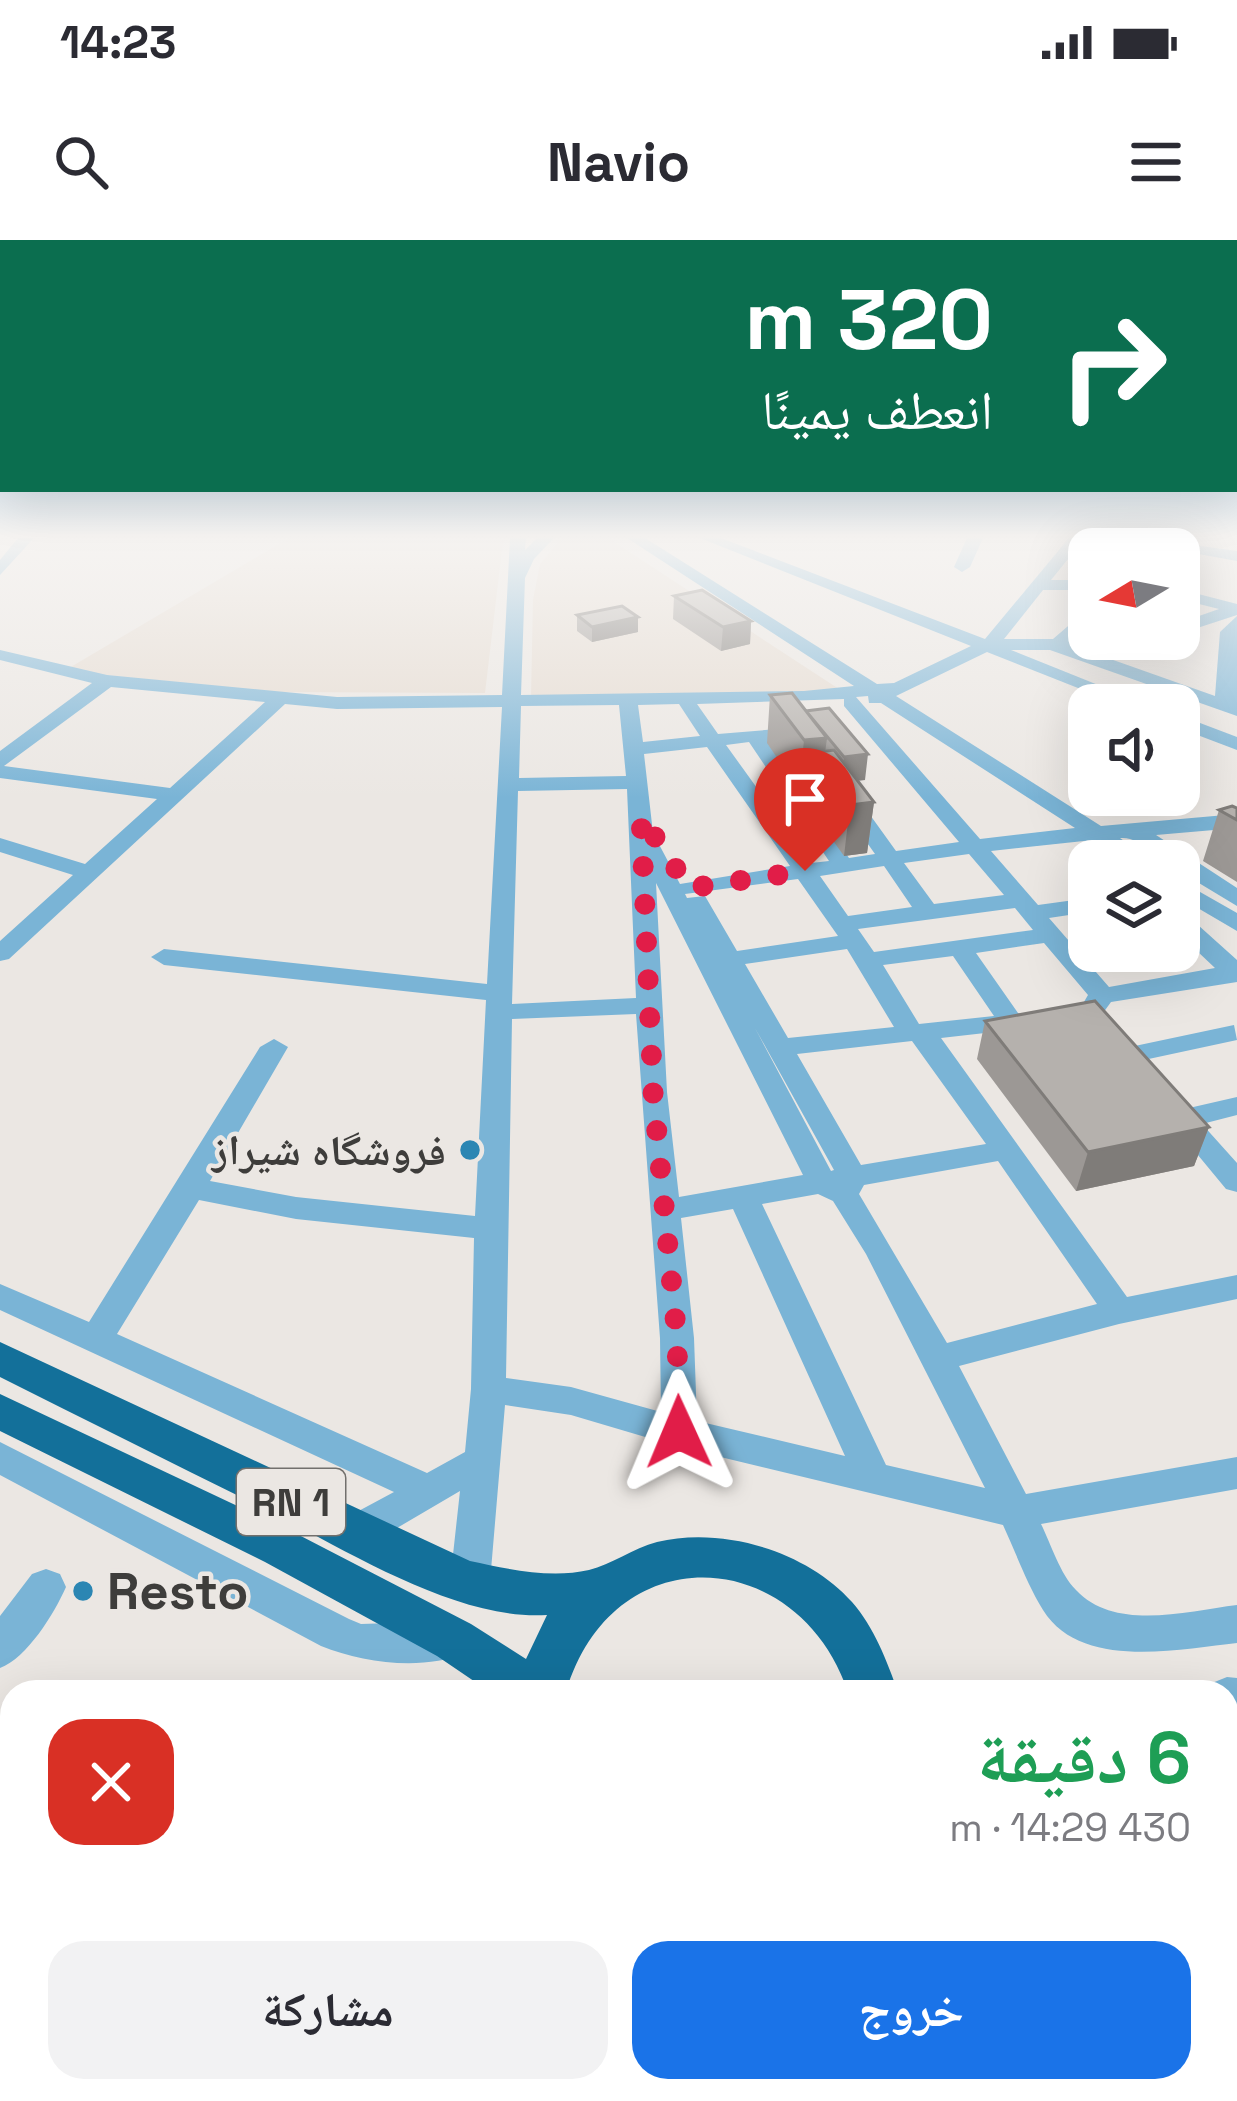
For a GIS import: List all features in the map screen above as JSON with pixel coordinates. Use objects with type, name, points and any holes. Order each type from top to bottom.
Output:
[{"type":"highway","name":"RN 1","points":[[0,1358],[354,1534],[470,1582],[527,1595],[597,1591]]},
{"type":"highway","name":"RN 1","points":[[0,1411],[281,1548],[454,1640],[515,1680]]},
{"type":"highway","points":[[544,1680],[556,1640],[597,1591],[640,1566],[690,1556],[740,1560],[789,1580],[830,1612],[874,1680]]},
{"type":"street","points":[[470,1582],[489,1388],[490,1229],[503,1003],[515,625]]},
{"type":"street","points":[[762,625],[872,700],[1109,840]]},
{"type":"street","points":[[939,625],[1083,684]]},
{"type":"street","points":[[633,749],[793,731],[990,644],[1006,625]]},
{"type":"street","points":[[1056,646],[1230,707],[1229,632],[1234,625]]},
{"type":"street","points":[[1056,646],[1068,634]]},
{"type":"street","points":[[990,644],[1068,645]]},
{"type":"street","points":[[0,655],[107,681],[278,700],[872,700]]},
{"type":"street","points":[[1065,677],[1100,662]]},
{"type":"street","points":[[0,761],[107,681]]},
{"type":"street","points":[[0,954],[278,700]]},
{"type":"street","points":[[628,702],[688,705],[767,700]]},
{"type":"street","points":[[767,700],[929,914]]},
{"type":"street","points":[[872,700],[973,847],[1050,935],[1078,1011],[1130,1055],[1237,1182]]},
{"type":"street","points":[[628,702],[641,824],[653,1092],[677,1338],[679,1432]]},
{"type":"street","points":[[688,705],[1119,1311]]},
{"type":"street","points":[[1200,729],[1237,744]]},
{"type":"street","points":[[755,736],[843,865]]},
{"type":"street","points":[[0,772],[178,795]]},
{"type":"street","points":[[795,794],[827,774]]},
{"type":"street","points":[[510,785],[637,782]]},
{"type":"street","points":[[689,888],[1090,828],[1237,817]]},
{"type":"street","points":[[1090,828],[1132,829],[1194,820],[1237,835]]},
{"type":"street","points":[[641,824],[689,888],[731,959],[744,1005],[782,1047],[840,1185]]},
{"type":"street","points":[[641,824],[684,917],[744,1005],[880,1250],[1059,1601],[1081,1624],[1113,1634],[1237,1624]]},
{"type":"street","points":[[1132,829],[1237,899]]},
{"type":"street","points":[[0,844],[91,873]]},
{"type":"street","points":[[1200,902],[1237,924]]},
{"type":"street","points":[[854,942],[929,914],[1068,905]]},
{"type":"street","points":[[643,919],[684,917]]},
{"type":"street","points":[[731,959],[854,942],[960,948],[1050,935]]},
{"type":"street","points":[[1200,940],[1235,973]]},
{"type":"street","points":[[960,948],[1011,1022]]},
{"type":"street","points":[[164,957],[503,1003],[652,1005]]},
{"type":"street","points":[[782,1047],[1011,1022],[1235,973]]},
{"type":"street","points":[[1130,1055],[1234,1034]]},
{"type":"street","points":[[96,1340],[274,1047]]},
{"type":"street","points":[[1167,1102],[1237,1106]]},
{"type":"street","points":[[666,1210],[840,1185],[1006,1150]]},
{"type":"street","points":[[191,1188],[296,1208],[490,1229]]},
{"type":"street","points":[[743,1197],[873,1478]]},
{"type":"street","points":[[937,1359],[1119,1311],[1237,1287]]},
{"type":"street","points":[[6,1307],[96,1340],[430,1491]]},
{"type":"street","points":[[489,1388],[571,1401],[679,1432],[1017,1512],[1237,1473]]},
{"type":"street","points":[[0,1457],[335,1633],[361,1643],[430,1645],[454,1640]]},
{"type":"street","points":[[354,1534],[479,1462]]},
{"type":"street","points":[[0,1649],[46,1587]]},
{"type":"shaded area","points":[[142,625],[493,625],[485,693],[277,692],[64,671]]},
{"type":"shaded area","points":[[532,625],[741,625],[842,691],[531,697]]},
{"type":"building","points":[[792,693],[827,738],[804,740],[770,695]]},
{"type":"building","points":[[829,708],[868,754],[844,757],[806,711]]},
{"type":"building","points":[[834,750],[874,802],[850,805],[811,753]]},
{"type":"building","points":[[1237,808],[1237,820],[1219,810]]},
{"type":"building","points":[[1095,1001],[1209,1127],[1088,1152],[985,1021]]},
{"type":"place","name":"فروشگاه شيراز","points":[[470,1150]]},
{"type":"place","name":"Resto","points":[[83,1591]]},
{"type":"route","points":[[679,1432],[677,1338],[653,1092],[641,816],[689,888],[805,871]]}]
